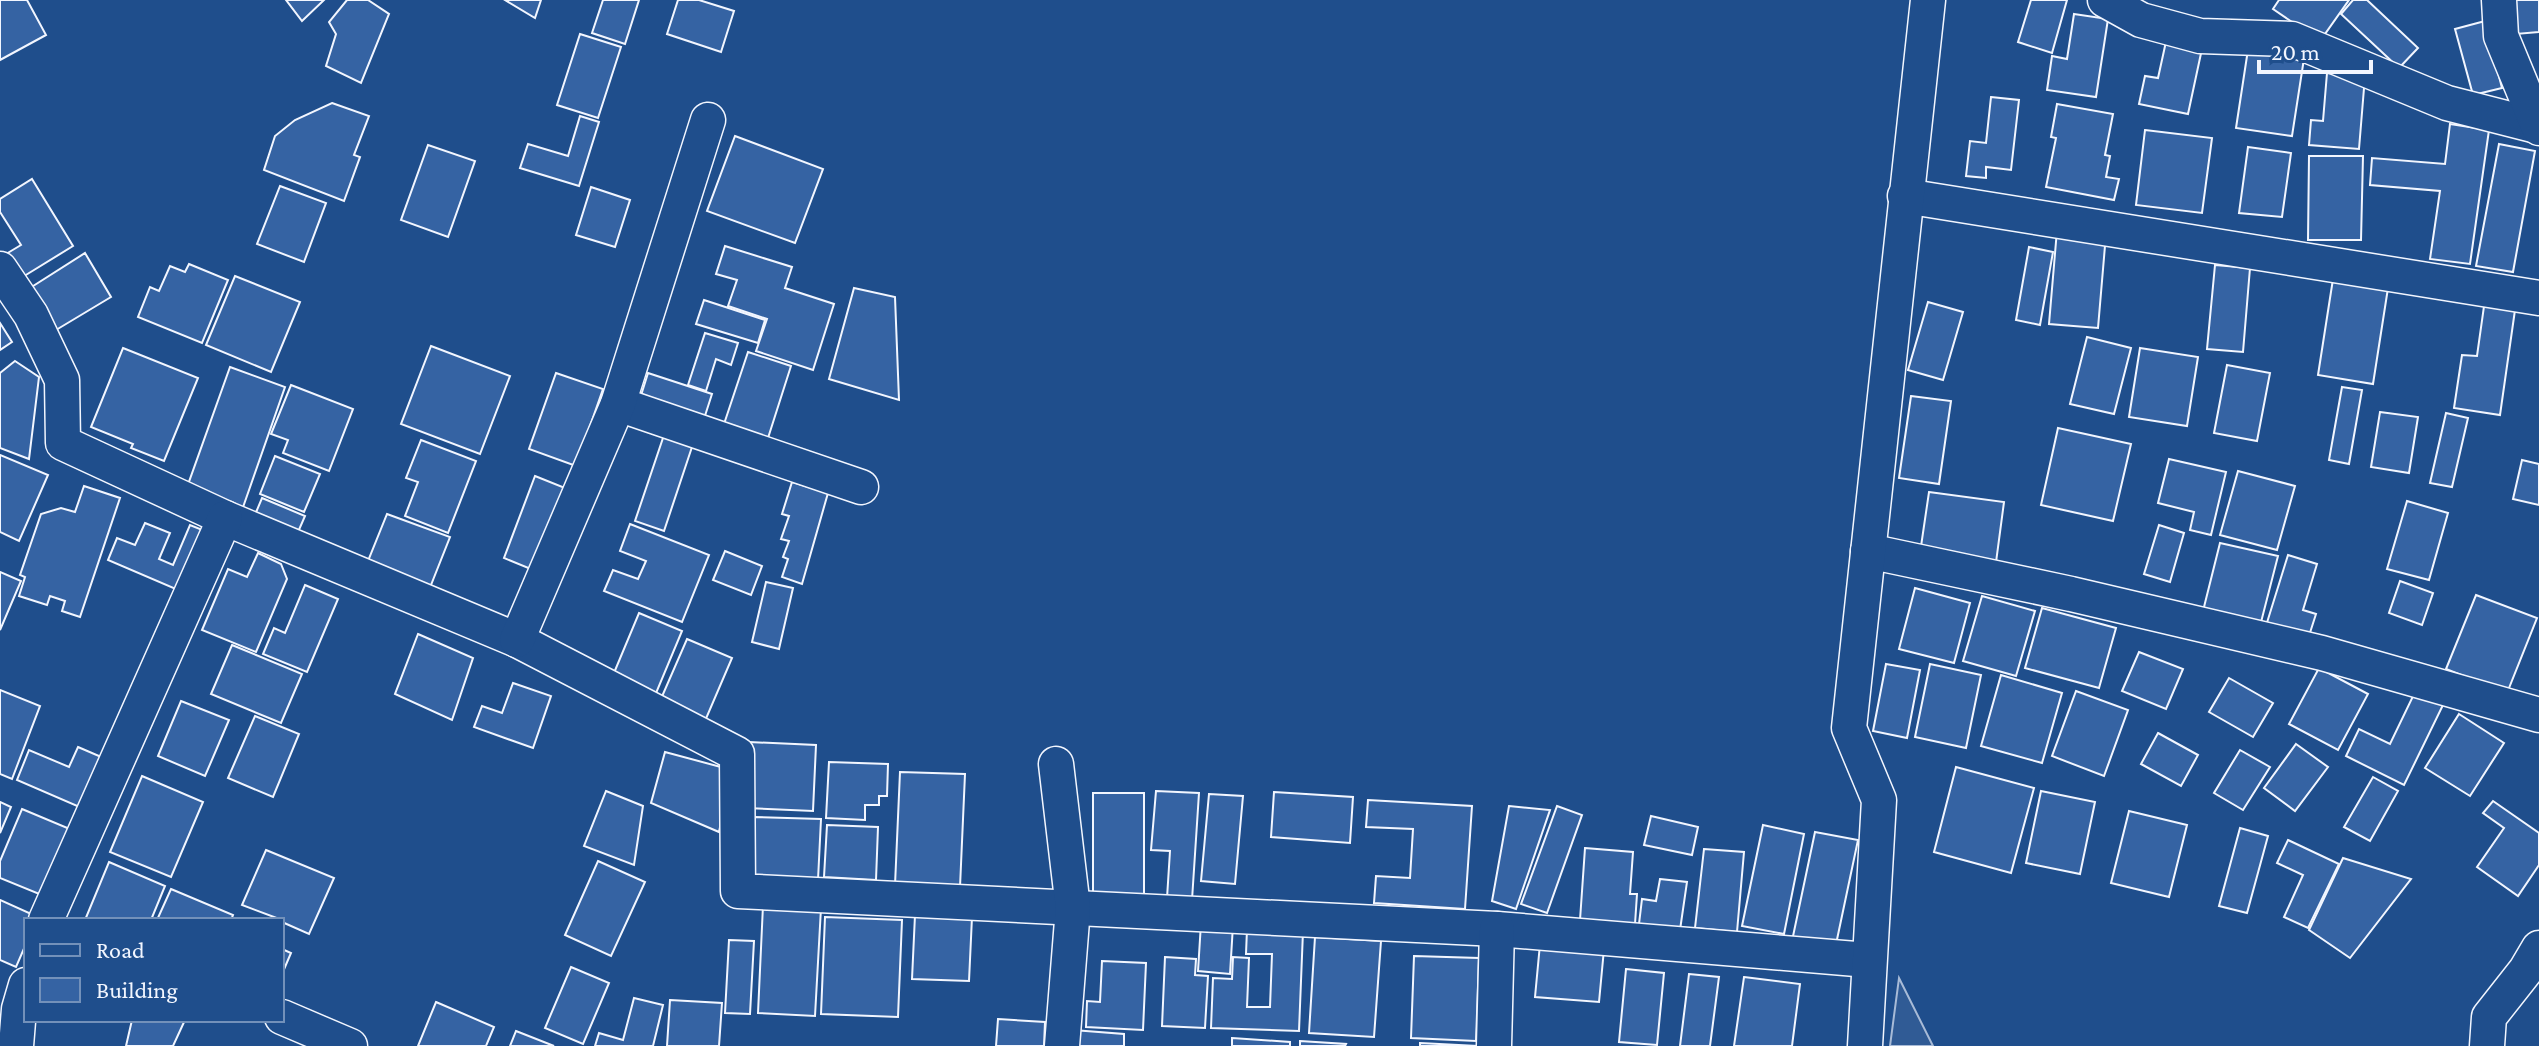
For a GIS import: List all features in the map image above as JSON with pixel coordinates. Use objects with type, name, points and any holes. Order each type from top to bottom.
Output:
[{"type":"street","points":[[1865,1046],[1879,800],[1849,728],[1928,0]]},
{"type":"street","points":[[2105,0],[2141,20],[2200,36],[2292,39],[2447,103],[2538,127]]},
{"type":"street","points":[[2499,0],[2501,36],[2538,127]]},
{"type":"street","points":[[517,640],[618,404],[708,120]]},
{"type":"street","points":[[1905,196],[2539,298]]},
{"type":"street","points":[[0,269],[31,315],[62,380],[63,443],[225,518],[517,640],[737,754],[738,891],[1497,929],[1868,960]]},
{"type":"street","points":[[618,404],[861,487]]},
{"type":"street","points":[[50,918],[225,518]]},
{"type":"street","points":[[1868,551],[2071,594],[2322,653],[2539,715]]},
{"type":"street","points":[[1056,764],[1073,908],[1062,1046]]},
{"type":"street","points":[[1494,1046],[1497,929]]},
{"type":"street","points":[[2487,1046],[2489,1017],[2539,948]]},
{"type":"street","points":[[16,1046],[19,1009],[24,992]]},
{"type":"street","points":[[284,1018],[350,1046]]},
{"type":"shaded area","points":[[1899,978],[1933,1046],[1890,1046]]},
{"type":"building","points":[[0,0],[27,0],[46,35],[0,60]]},
{"type":"building","points":[[286,0],[324,0],[302,21]]},
{"type":"building","points":[[347,0],[368,0],[389,14],[361,83],[326,66],[336,34],[329,22]]},
{"type":"building","points":[[505,0],[541,0],[535,18]]},
{"type":"building","points":[[603,0],[639,0],[625,44],[592,33]]},
{"type":"building","points":[[678,0],[699,0],[734,11],[721,52],[667,34]]},
{"type":"building","points":[[2031,0],[2067,0],[2052,53],[2018,42]]},
{"type":"building","points":[[2279,0],[2349,0],[2320,41],[2273,9]]},
{"type":"building","points":[[2353,0],[2367,0],[2418,48],[2399,68],[2341,14]]},
{"type":"building","points":[[2514,0],[2539,0],[2539,32],[2516,34]]},
{"type":"building","points":[[2074,14],[2108,19],[2096,97],[2047,90],[2052,56],[2067,59]]},
{"type":"building","points":[[2485,21],[2502,88],[2473,95],[2455,29]]},
{"type":"building","points":[[580,34],[621,47],[598,118],[557,105]]},
{"type":"building","points":[[2167,37],[2203,44],[2188,114],[2139,104],[2145,76],[2158,78]]},
{"type":"building","points":[[2249,43],[2305,52],[2292,136],[2236,128]]},
{"type":"building","points":[[2327,73],[2365,76],[2359,149],[2309,145],[2311,120],[2323,121]]},
{"type":"building","points":[[1991,97],[2019,100],[2011,170],[1986,167],[1986,178],[1966,176],[1970,141],[1986,143]]},
{"type":"building","points":[[332,103],[369,116],[354,155],[360,157],[344,201],[264,170],[275,136],[295,120]]},
{"type":"building","points":[[2057,104],[2113,114],[2105,155],[2110,156],[2106,177],[2119,179],[2114,200],[2046,187],[2056,138],[2051,137]]},
{"type":"building","points":[[580,116],[599,122],[579,186],[520,168],[528,144],[568,156]]},
{"type":"building","points":[[2450,124],[2489,130],[2470,264],[2430,259],[2440,191],[2370,185],[2372,158],[2445,164]]},
{"type":"building","points":[[2145,130],[2212,138],[2202,213],[2136,205]]},
{"type":"building","points":[[735,136],[823,169],[795,243],[707,211]]},
{"type":"building","points":[[2499,144],[2535,151],[2513,272],[2476,266]]},
{"type":"building","points":[[428,145],[475,161],[448,237],[401,220]]},
{"type":"building","points":[[2248,147],[2291,153],[2282,217],[2239,213]]},
{"type":"building","points":[[2309,156],[2363,156],[2361,240],[2308,240]]},
{"type":"building","points":[[32,179],[73,246],[21,278],[6,254],[21,245],[0,212],[0,199]]},
{"type":"building","points":[[280,186],[326,203],[304,262],[257,244]]},
{"type":"building","points":[[591,187],[630,200],[615,247],[576,235]]},
{"type":"building","points":[[2057,230],[2106,234],[2098,328],[2049,324]]},
{"type":"building","points":[[725,246],[792,267],[785,288],[834,304],[813,370],[756,351],[767,319],[728,306],[737,280],[716,274]]},
{"type":"building","points":[[2029,247],[2053,252],[2040,325],[2016,320]]},
{"type":"building","points":[[85,253],[111,297],[56,330],[30,288]]},
{"type":"building","points":[[189,264],[228,280],[202,343],[138,317],[150,287],[159,291],[170,266],[185,272]]},
{"type":"building","points":[[2215,265],[2250,268],[2243,352],[2207,349]]},
{"type":"building","points":[[235,276],[300,302],[271,372],[206,345]]},
{"type":"building","points":[[2333,279],[2388,288],[2373,384],[2318,375]]},
{"type":"building","points":[[854,288],[895,297],[899,400],[829,379]]},
{"type":"building","points":[[2485,299],[2516,303],[2500,415],[2454,408],[2462,355],[2477,356]]},
{"type":"building","points":[[704,300],[765,320],[758,343],[696,324]]},
{"type":"building","points":[[1928,302],[1963,312],[1943,380],[1908,370]]},
{"type":"building","points":[[0,323],[12,342],[0,350]]},
{"type":"building","points":[[705,333],[738,343],[731,365],[716,359],[706,391],[688,385]]},
{"type":"building","points":[[2087,337],[2131,348],[2114,414],[2070,404]]},
{"type":"building","points":[[431,346],[510,376],[480,454],[401,424]]},
{"type":"building","points":[[123,348],[198,378],[164,461],[91,427]]},
{"type":"building","points":[[2140,348],[2198,357],[2187,426],[2129,417]]},
{"type":"building","points":[[748,352],[791,366],[768,438],[724,424]]},
{"type":"building","points":[[15,361],[39,377],[29,459],[0,448],[0,373]]},
{"type":"building","points":[[2227,365],[2270,373],[2257,441],[2214,433]]},
{"type":"building","points":[[230,367],[285,387],[241,513],[185,493]]},
{"type":"building","points":[[556,373],[603,389],[576,466],[529,449]]},
{"type":"building","points":[[648,373],[712,394],[702,425],[638,405]]},
{"type":"building","points":[[291,385],[353,409],[329,471],[283,453],[288,440],[271,434]]},
{"type":"building","points":[[2342,387],[2362,390],[2349,464],[2329,460]]},
{"type":"building","points":[[1911,396],[1951,401],[1939,484],[1899,478]]},
{"type":"building","points":[[2380,412],[2418,417],[2409,473],[2371,467]]},
{"type":"building","points":[[2446,413],[2468,418],[2452,487],[2430,483]]},
{"type":"building","points":[[2058,428],[2131,444],[2113,521],[2041,505]]},
{"type":"building","points":[[664,435],[693,444],[664,531],[635,521]]},
{"type":"building","points":[[421,440],[476,461],[448,533],[405,516],[418,482],[406,478]]},
{"type":"building","points":[[0,455],[48,475],[19,541],[0,532]]},
{"type":"building","points":[[275,456],[320,474],[304,512],[260,494]]},
{"type":"building","points":[[2169,459],[2226,472],[2211,535],[2190,530],[2194,512],[2158,503]]},
{"type":"building","points":[[2522,460],[2539,464],[2539,505],[2513,499]]},
{"type":"building","points":[[2238,471],[2295,486],[2277,550],[2220,535]]},
{"type":"building","points":[[535,476],[570,490],[538,572],[504,558]]},
{"type":"building","points":[[792,482],[828,493],[802,584],[782,577],[788,559],[783,557],[789,541],[781,539],[789,516],[782,514]]},
{"type":"building","points":[[84,486],[120,498],[80,617],[62,611],[65,601],[50,596],[47,605],[19,596],[25,577],[20,575],[41,514],[61,508],[75,512]]},
{"type":"building","points":[[1929,492],[2004,502],[1995,570],[1919,560]]},
{"type":"building","points":[[262,498],[305,516],[295,539],[252,522]]},
{"type":"building","points":[[2407,501],[2448,513],[2429,580],[2387,569]]},
{"type":"building","points":[[387,514],[450,537],[429,590],[366,566]]},
{"type":"building","points":[[145,523],[170,533],[159,559],[173,565],[190,525],[210,533],[185,593],[108,560],[117,538],[135,545]]},
{"type":"building","points":[[630,524],[709,555],[682,622],[604,591],[613,570],[638,579],[646,561],[620,551]]},
{"type":"building","points":[[2159,525],[2184,533],[2170,582],[2144,574]]},
{"type":"building","points":[[2220,543],[2278,556],[2259,630],[2202,615]]},
{"type":"building","points":[[725,551],[762,566],[751,595],[713,580]]},
{"type":"building","points":[[258,553],[281,564],[287,579],[256,652],[202,630],[228,569],[247,577]]},
{"type":"building","points":[[2288,555],[2317,564],[2303,610],[2316,614],[2307,642],[2265,629]]},
{"type":"building","points":[[0,572],[21,581],[0,630]]},
{"type":"building","points":[[2400,581],[2433,593],[2422,625],[2389,613]]},
{"type":"building","points":[[766,582],[793,588],[779,649],[752,642]]},
{"type":"building","points":[[305,585],[338,599],[307,672],[263,654],[274,628],[285,633]]},
{"type":"building","points":[[1915,588],[1970,603],[1954,663],[1899,649]]},
{"type":"building","points":[[2476,595],[2537,618],[2507,693],[2446,669]]},
{"type":"building","points":[[1982,596],[2035,611],[2016,676],[1963,661]]},
{"type":"building","points":[[2042,608],[2116,628],[2099,688],[2025,668]]},
{"type":"building","points":[[639,613],[682,631],[654,698],[611,680]]},
{"type":"building","points":[[418,634],[473,658],[452,720],[395,694]]},
{"type":"building","points":[[687,639],[732,658],[705,721],[660,701]]},
{"type":"building","points":[[232,645],[302,674],[281,723],[211,694]]},
{"type":"building","points":[[2139,652],[2183,669],[2166,709],[2122,691]]},
{"type":"building","points":[[1886,664],[1920,670],[1907,738],[1873,731]]},
{"type":"building","points":[[1930,664],[1981,675],[1966,748],[1915,737]]},
{"type":"building","points":[[2319,668],[2368,694],[2338,750],[2289,724]]},
{"type":"building","points":[[2001,675],[2062,693],[2042,763],[1981,746]]},
{"type":"building","points":[[2229,678],[2273,703],[2253,737],[2209,712]]},
{"type":"building","points":[[513,683],[551,696],[533,748],[474,727],[482,706],[502,713]]},
{"type":"building","points":[[0,690],[40,706],[12,779],[0,774]]},
{"type":"building","points":[[2076,691],[2128,710],[2104,776],[2052,756]]},
{"type":"building","points":[[2415,692],[2443,705],[2404,785],[2346,756],[2359,729],[2390,744]]},
{"type":"building","points":[[181,701],[229,720],[205,776],[158,756]]},
{"type":"building","points":[[2459,714],[2504,743],[2470,796],[2425,768]]},
{"type":"building","points":[[255,716],[299,734],[273,797],[228,778]]},
{"type":"building","points":[[2158,733],[2198,755],[2181,786],[2141,764]]},
{"type":"building","points":[[749,742],[816,745],[813,811],[746,808]]},
{"type":"building","points":[[2296,744],[2328,767],[2295,811],[2264,788]]},
{"type":"building","points":[[78,747],[113,762],[91,812],[17,780],[29,750],[69,767]]},
{"type":"building","points":[[2240,750],[2270,767],[2243,810],[2214,793]]},
{"type":"building","points":[[665,752],[732,770],[719,832],[651,803]]},
{"type":"building","points":[[829,762],[888,764],[887,796],[879,796],[879,805],[865,805],[865,820],[826,818]]},
{"type":"building","points":[[1956,767],[2034,788],[2011,873],[1934,852]]},
{"type":"building","points":[[900,772],[965,774],[960,887],[895,885]]},
{"type":"building","points":[[142,776],[203,802],[171,877],[110,852]]},
{"type":"building","points":[[2373,777],[2398,791],[2370,841],[2344,827]]},
{"type":"building","points":[[606,791],[643,806],[634,865],[584,846]]},
{"type":"building","points":[[1156,791],[1199,793],[1192,900],[1167,898],[1170,851],[1151,850]]},
{"type":"building","points":[[2041,791],[2095,802],[2080,874],[2026,863]]},
{"type":"building","points":[[1274,792],[1353,797],[1350,843],[1271,837]]},
{"type":"building","points":[[1093,793],[1144,793],[1144,899],[1093,899]]},
{"type":"building","points":[[1209,794],[1243,796],[1235,884],[1201,881]]},
{"type":"building","points":[[1368,800],[1472,806],[1465,909],[1374,903],[1376,876],[1410,878],[1413,829],[1366,827]]},
{"type":"building","points":[[2493,801],[2539,833],[2539,865],[2518,896],[2477,867],[2504,828],[2483,813]]},
{"type":"building","points":[[0,802],[11,807],[0,833]]},
{"type":"building","points":[[1509,806],[1550,810],[1516,909],[1492,901]]},
{"type":"building","points":[[1557,806],[1582,815],[1547,913],[1521,904]]},
{"type":"building","points":[[22,809],[77,832],[49,898],[0,878],[0,861]]},
{"type":"building","points":[[2129,811],[2187,825],[2169,897],[2111,883]]},
{"type":"building","points":[[1651,816],[1698,827],[1692,855],[1644,845]]},
{"type":"building","points":[[754,817],[821,819],[818,880],[752,878]]},
{"type":"building","points":[[827,825],[878,827],[876,880],[824,877]]},
{"type":"building","points":[[1763,825],[1804,834],[1784,934],[1742,926]]},
{"type":"building","points":[[2240,828],[2268,836],[2247,913],[2219,906]]},
{"type":"building","points":[[1815,832],[1858,840],[1835,949],[1792,941]]},
{"type":"building","points":[[2288,840],[2339,864],[2308,928],[2284,917],[2303,875],[2277,863]]},
{"type":"building","points":[[1585,848],[1633,852],[1630,894],[1637,894],[1635,924],[1580,920]]},
{"type":"building","points":[[1704,849],[1744,852],[1737,932],[1695,928]]},
{"type":"building","points":[[266,850],[334,878],[309,934],[284,923],[284,918],[242,905]]},
{"type":"building","points":[[2343,858],[2411,879],[2350,958],[2309,930]]},
{"type":"building","points":[[598,861],[645,882],[611,956],[565,935]]},
{"type":"building","points":[[109,862],[165,886],[152,918],[86,918]]},
{"type":"building","points":[[1660,879],[1687,882],[1680,930],[1639,924],[1642,899],[1656,901]]},
{"type":"building","points":[[171,889],[233,915],[232,918],[158,918]]},
{"type":"building","points":[[0,900],[38,917],[24,918],[24,949],[16,967],[0,960]]},
{"type":"building","points":[[763,905],[821,908],[815,1016],[758,1013]]},
{"type":"building","points":[[915,915],[972,917],[969,981],[912,979]]},
{"type":"building","points":[[825,917],[902,920],[898,1017],[821,1014]]},
{"type":"building","points":[[1201,923],[1233,925],[1230,974],[1198,971]]},
{"type":"building","points":[[1247,929],[1303,931],[1299,1031],[1211,1028],[1213,978],[1232,979],[1233,957],[1249,958],[1247,1007],[1270,1007],[1272,954],[1246,954]]},
{"type":"building","points":[[1315,937],[1381,941],[1374,1037],[1309,1033]]},
{"type":"building","points":[[729,940],[754,941],[750,1014],[725,1013]]},
{"type":"building","points":[[1540,944],[1604,949],[1599,1002],[1535,997]]},
{"type":"building","points":[[284,950],[291,953],[284,969]]},
{"type":"building","points":[[1414,956],[1479,958],[1476,1041],[1411,1038]]},
{"type":"building","points":[[1165,957],[1196,959],[1195,975],[1208,976],[1205,1028],[1162,1026]]},
{"type":"building","points":[[1102,961],[1146,963],[1143,1030],[1086,1027],[1087,1001],[1100,1002]]},
{"type":"building","points":[[571,967],[609,983],[583,1044],[545,1028]]},
{"type":"building","points":[[1626,969],[1664,973],[1657,1045],[1619,1042]]},
{"type":"building","points":[[1689,974],[1719,977],[1710,1046],[1680,1046]]},
{"type":"building","points":[[1744,977],[1800,984],[1792,1046],[1734,1046]]},
{"type":"building","points":[[634,998],[663,1005],[653,1046],[595,1046],[599,1033],[623,1040]]},
{"type":"building","points":[[670,1000],[722,1003],[719,1046],[667,1046]]},
{"type":"building","points":[[436,1002],[494,1027],[486,1046],[418,1046]]},
{"type":"building","points":[[998,1019],[1045,1022],[1044,1046],[996,1046]]},
{"type":"building","points":[[132,1022],[184,1022],[173,1046],[126,1046]]},
{"type":"building","points":[[1073,1030],[1124,1034],[1124,1046],[1072,1046]]},
{"type":"building","points":[[516,1031],[554,1046],[510,1046]]},
{"type":"building","points":[[1232,1038],[1290,1042],[1290,1046],[1232,1046]]},
{"type":"building","points":[[1300,1041],[1346,1044],[1300,1046]]},
{"type":"building","points":[[1420,1043],[1478,1046],[1420,1046]]}]
